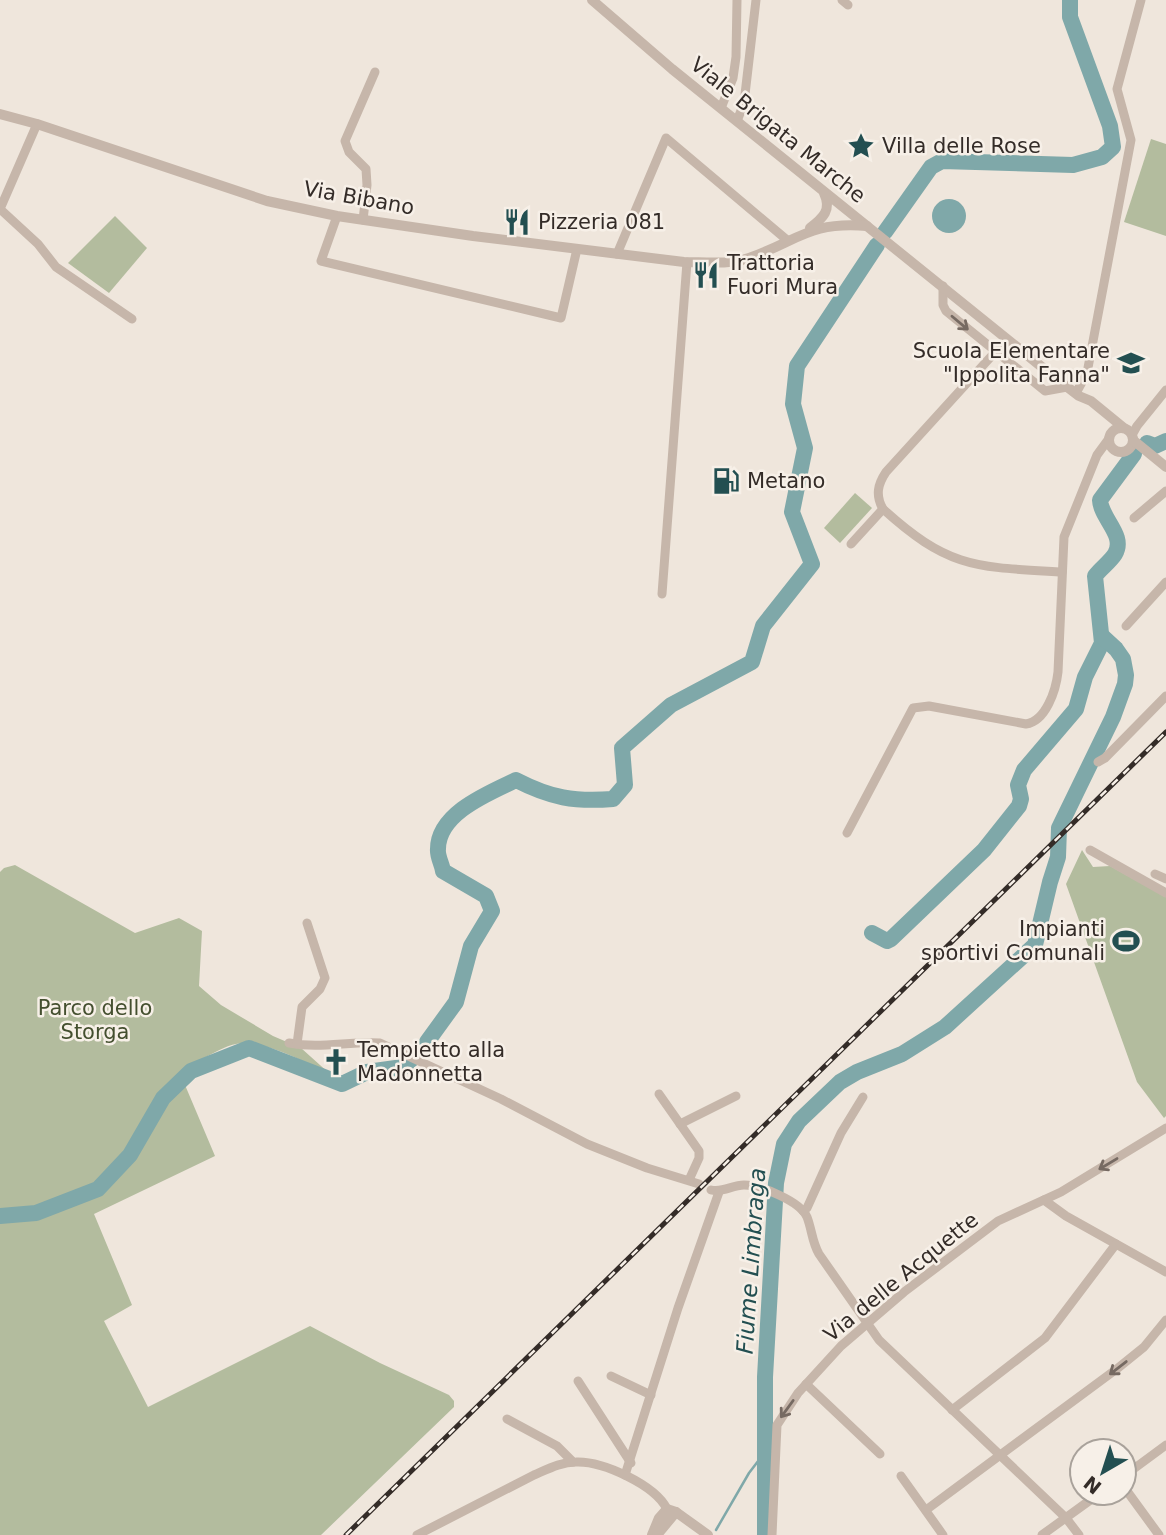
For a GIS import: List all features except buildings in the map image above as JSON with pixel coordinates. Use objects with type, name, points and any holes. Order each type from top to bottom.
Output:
[{"type":"street","name":"Viale Brigata Marche","points":[[592,0],[822,191],[1074,392],[1091,401],[1166,467]]},
{"type":"street","points":[[721,108],[733,78],[737,0]]},
{"type":"street","points":[[737,121],[744,103],[756,0]]},
{"type":"street","points":[[1074,392],[1087,373],[1131,140],[1117,89],[1141,0]]},
{"type":"street","name":"Via Bibano","points":[[363,220],[366,169],[349,152],[345,141],[375,72]]},
{"type":"street","name":"Via Bibano","points":[[0,114],[267,201],[363,220],[687,262],[747,259],[847,210]]},
{"type":"street","points":[[37,124],[0,209],[38,244],[56,267],[132,318]]},
{"type":"street","points":[[617,254],[666,138],[788,240]]},
{"type":"street","points":[[818,222],[827,211],[827,197],[822,191]]},
{"type":"street","points":[[840,224],[845,219],[847,210]]},
{"type":"street","points":[[337,216],[321,261],[561,318],[577,249]]},
{"type":"street","name":"Via Bibano","points":[[802,233],[840,224],[867,226]]},
{"type":"street","points":[[663,594],[687,262]]},
{"type":"street","name":"Viale Brigata Marche","points":[[943,286],[946,311],[1045,391],[1074,392],[1110,426],[1110,439]]},
{"type":"street","points":[[1007,339],[886,472],[878,489],[883,509],[923,542],[961,561],[987,568],[1062,572]]},
{"type":"street","points":[[1110,439],[1121,452],[1131,434],[1166,390]]},
{"type":"street","points":[[847,833],[910,712],[916,706],[1026,724],[1037,719],[1050,701],[1057,680],[1064,537],[1097,455],[1110,439],[1131,434]]},
{"type":"street","points":[[1134,518],[1166,491]]},
{"type":"street","points":[[851,544],[883,509]]},
{"type":"street","points":[[1126,626],[1166,582]]},
{"type":"street","points":[[1098,762],[1166,696]]},
{"type":"street","points":[[1090,850],[1166,893]]},
{"type":"street","points":[[1155,874],[1166,879]]},
{"type":"street","points":[[307,923],[325,978],[320,989],[302,1007],[293,1044],[309,1047],[380,1043],[501,1099],[587,1144],[647,1168],[699,1184]]},
{"type":"street","points":[[659,1094],[699,1151],[699,1158],[688,1180]]},
{"type":"street","points":[[680,1124],[736,1096]]},
{"type":"street","points":[[803,1211],[807,1208],[841,1133],[863,1097]]},
{"type":"street","name":"Via delle Acquette","points":[[772,1535],[776,1425],[806,1384],[866,1323],[998,1221],[1062,1192],[1166,1128]]},
{"type":"street","points":[[625,1475],[715,1191],[744,1185],[776,1195],[803,1211],[814,1247],[866,1323],[890,1350],[1066,1518],[1079,1535]]},
{"type":"street","points":[[1044,1200],[1066,1216],[1166,1272]]},
{"type":"street","points":[[952,1410],[1045,1338],[1116,1244]]},
{"type":"street","points":[[926,1510],[1132,1357],[1166,1320]]},
{"type":"street","points":[[611,1376],[651,1395]]},
{"type":"street","points":[[578,1381],[631,1463]]},
{"type":"street","points":[[806,1384],[880,1454]]},
{"type":"street","points":[[507,1419],[557,1446],[573,1462]]},
{"type":"street","points":[[1138,1466],[1166,1445]]},
{"type":"street","points":[[417,1535],[534,1475],[554,1466],[573,1462],[595,1464],[625,1475],[663,1502],[671,1511],[708,1535]]},
{"type":"street","points":[[901,1476],[943,1535]]},
{"type":"street","points":[[1138,1506],[1159,1535]]},
{"type":"street","points":[[1042,1535],[1081,1507]]},
{"type":"street","points":[[654,1535],[671,1511]]},
{"type":"green space","points":[[1151,139],[1166,144],[1166,236],[1124,222]]},
{"type":"green space","points":[[115,216],[147,248],[109,293],[68,263]]},
{"type":"green space","points":[[855,493],[872,508],[840,543],[824,528]]},
{"type":"green space","name":"Impianti sportivi Comunali","points":[[1082,850],[1093,867],[1110,866],[1166,897],[1164,1118],[1137,1082],[1066,884]]},
{"type":"green space","name":"Parco dello Storga","points":[[15,865],[135,933],[179,918],[202,931],[199,986],[221,1005],[273,1036],[301,1048],[330,1074],[265,1046],[242,1043],[228,1046],[194,1064],[177,1076],[163,1091],[172,1097],[185,1085],[215,1156],[94,1214],[132,1305],[104,1321],[148,1407],[310,1326],[449,1395],[454,1401],[454,1407],[321,1535],[0,1535],[0,872]]},
{"type":"water","points":[[949,199],[961,204],[966,216],[961,228],[949,233],[937,228],[932,216],[937,204]]},
{"type":"waterway","points":[[885,232],[931,167],[942,161],[1073,165],[1102,157],[1113,147],[1110,126],[1070,17],[1070,0]]},
{"type":"waterway","points":[[427,1042],[456,1002],[471,946],[492,911],[486,896],[443,871],[438,849],[440,836],[446,825],[467,806],[516,780],[540,791],[563,797],[613,799],[625,785],[622,748],[671,705],[752,662],[763,626],[812,564],[792,512],[805,448],[793,404],[797,366],[877,245]]},
{"type":"waterway","name":"Fiume Limbraga","points":[[1147,443],[1155,446],[1166,441]]},
{"type":"waterway","name":"Fiume Limbraga","points":[[872,933],[887,941],[891,939],[984,850],[1019,806],[1021,799],[1018,785],[1024,770],[1076,709],[1085,677],[1102,643],[1095,576],[1113,557],[1118,547],[1100,500],[1134,454]]},
{"type":"waterway","name":"Fiume Limbraga","points":[[765,1535],[765,1377],[776,1183],[784,1144],[799,1121],[840,1082],[857,1072],[902,1054],[945,1027],[1035,945],[1058,857],[1059,828],[1113,717],[1125,684],[1123,659],[1103,637]]},
{"type":"waterway","points":[[0,1216],[36,1213],[98,1189],[130,1155],[163,1098],[191,1071],[249,1048],[342,1084],[367,1072],[403,1067],[416,1055]]},
{"type":"waterway","points":[[716,1530],[749,1473],[765,1452]]},
{"type":"railway","points":[[346,1535],[1166,732]]},
{"type":"place","name":"Villa delle Rose","points":[[861,146]]},
{"type":"place","name":"Pizzeria 081","points":[[517,222]]},
{"type":"place","name":"Trattoria Fuori Mura","points":[[706,275]]},
{"type":"place","name":"Scuola Elementare \"Ippolita Fanna\"","points":[[1131,363]]},
{"type":"place","name":"Metano","points":[[726,481]]},
{"type":"place","name":"Impianti sportivi Comunali","points":[[1126,941]]},
{"type":"place","name":"Tempietto alla Madonnetta","points":[[336,1062]]}]
